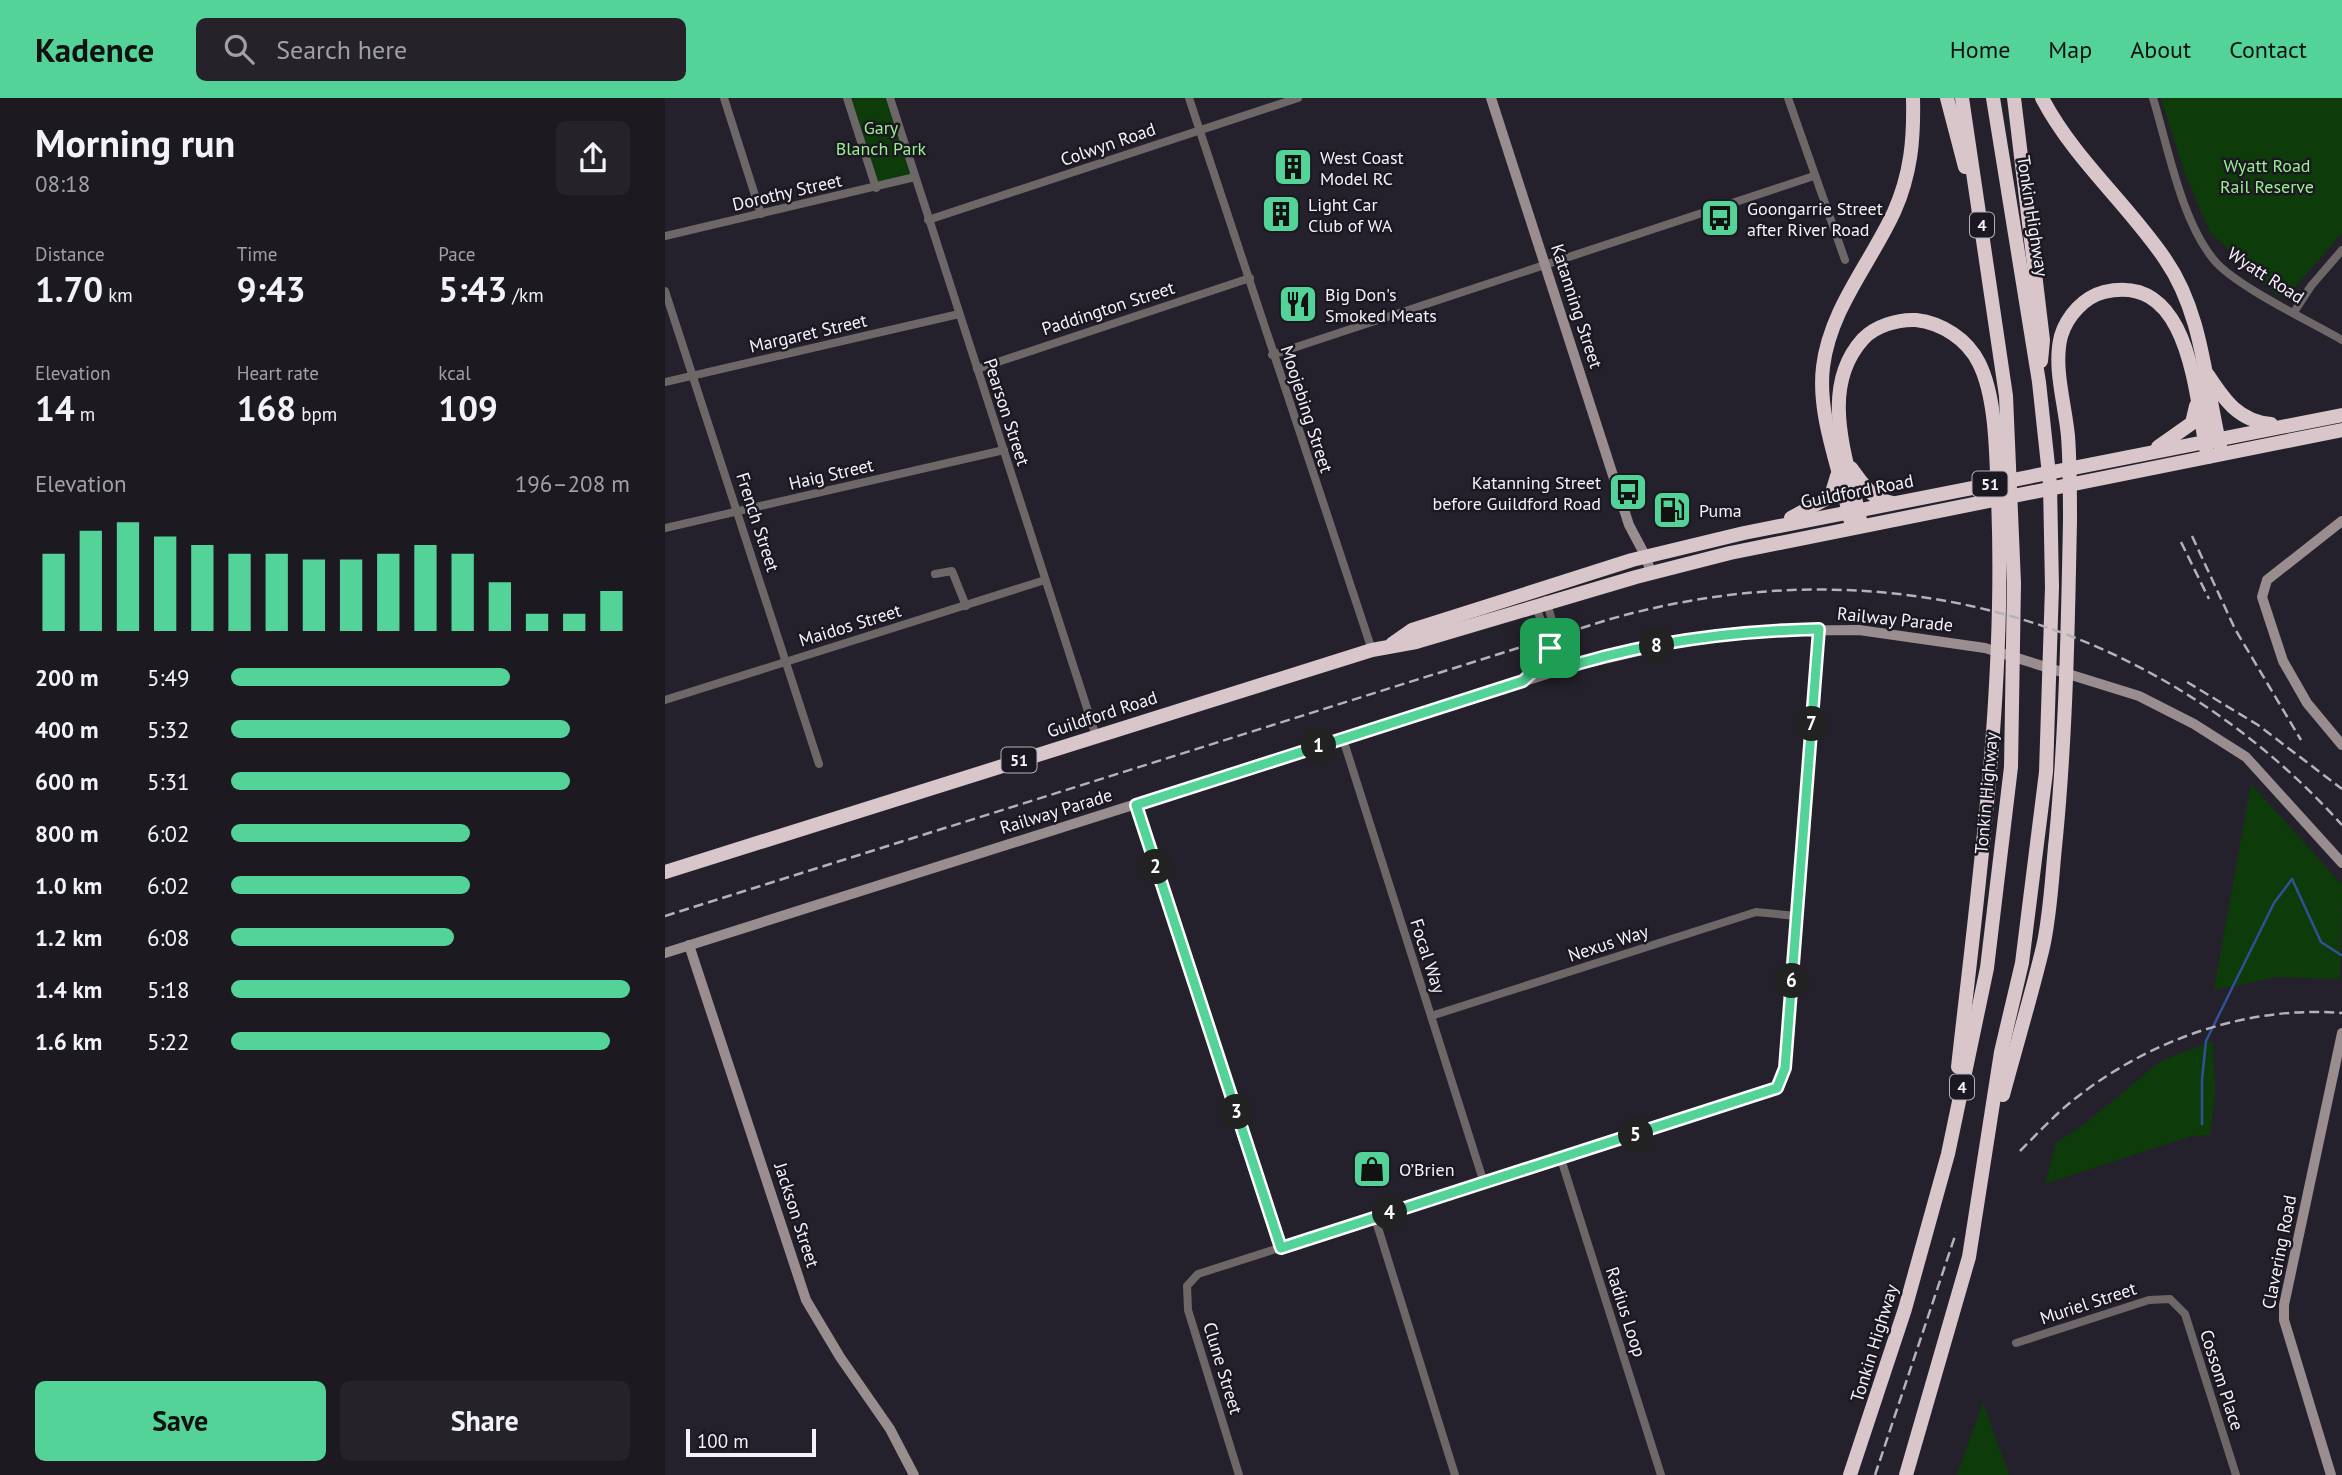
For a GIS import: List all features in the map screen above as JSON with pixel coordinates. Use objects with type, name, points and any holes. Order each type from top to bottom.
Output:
[{"type":"highway","points":[[1855,519],[1823,391],[1823,368],[1829,337],[1842,306],[1894,212],[1914,149],[1913,98]]},
{"type":"highway","points":[[1947,98],[1985,246]]},
{"type":"highway","name":"Tonkin Highway","points":[[1850,1475],[1905,1309],[1948,1154],[1987,968],[2011,767],[2005,684],[2008,581],[2002,452],[2002,351],[1962,98]]},
{"type":"highway","name":"Tonkin Highway","points":[[1906,1475],[1958,1302],[1986,1156],[2001,1052],[2022,963],[2035,873],[2049,698],[2052,587],[2045,445],[2039,382],[1993,98]]},
{"type":"highway","points":[[2042,98],[2074,150],[2165,259],[2192,314],[2199,335],[2211,440]]},
{"type":"highway","name":"Tonkin Highway","points":[[2015,104],[2043,340],[2039,382]]},
{"type":"highway","points":[[1986,1156],[2043,946],[2066,704],[2070,520],[2068,438],[2059,365],[2061,336],[2083,303],[2100,293],[2134,292],[2165,309],[2179,328],[2215,456]]},
{"type":"highway","points":[[1768,528],[1831,496],[1842,464],[1839,405],[1843,367],[1868,334],[1893,322],[1908,320],[1938,326],[1954,334],[1979,363],[2002,452]]},
{"type":"highway","points":[[2203,368],[2223,398],[2239,414],[2257,423],[2291,425]]},
{"type":"highway","points":[[2154,450],[2192,423],[2197,397]]},
{"type":"highway","name":"Guildford Road","points":[[665,872],[1391,644],[1412,630],[1538,597],[1644,575],[1855,519],[1894,503],[2342,415]]},
{"type":"highway","name":"Guildford Road","points":[[1538,597],[1639,558],[1768,528],[1855,519],[2215,456],[2342,429]]},
{"type":"highway","points":[[1842,464],[1879,501],[1894,503]]},
{"type":"highway","points":[[1948,1154],[2005,684]]},
{"type":"street","points":[[724,98],[761,214]]},
{"type":"street","points":[[847,98],[876,188]]},
{"type":"street","name":"Pearson Street","points":[[890,98],[1096,736]]},
{"type":"street","name":"Moojebing Street","points":[[1189,98],[1372,650]]},
{"type":"street","name":"Colwyn Road","points":[[928,220],[1298,98]]},
{"type":"street","name":"Katanning Street","points":[[1490,98],[1644,575]]},
{"type":"street","points":[[1788,98],[1845,260]]},
{"type":"street","name":"Wyatt Road","points":[[2153,98],[2182,192],[2201,242],[2215,262],[2342,340]]},
{"type":"street","points":[[1272,355],[1814,176]]},
{"type":"street","name":"Dorothy Street","points":[[665,236],[915,177]]},
{"type":"street","points":[[2294,312],[2311,286],[2342,250]]},
{"type":"street","name":"Paddington Street","points":[[977,369],[1250,278]]},
{"type":"street","name":"French Street","points":[[665,291],[819,764]]},
{"type":"street","name":"Margaret Street","points":[[665,382],[959,314]]},
{"type":"street","name":"Haig Street","points":[[665,528],[1003,450]]},
{"type":"street","points":[[2342,521],[2267,580],[2262,597],[2283,661],[2307,702],[2342,746]]},
{"type":"street","points":[[935,574],[952,571],[966,606]]},
{"type":"street","name":"Maidos Street","points":[[665,700],[1045,580]]},
{"type":"street","points":[[1538,597],[1550,648],[1560,669]]},
{"type":"street","points":[[1538,597],[1560,669]]},
{"type":"street","points":[[1136,805],[1281,1248],[1777,1088],[1785,1068],[1819,629]]},
{"type":"street","name":"Railway Parade","points":[[665,953],[1560,669],[1686,640],[1762,631],[1859,630],[1985,648],[2139,696],[2194,724],[2246,757],[2342,863]]},
{"type":"street","points":[[1523,681],[1540,665],[1550,648]]},
{"type":"street","name":"Focal Way","points":[[1343,739],[1484,1183]]},
{"type":"street","name":"Nexus Way","points":[[1431,1016],[1756,912],[1797,916]]},
{"type":"street","name":"Jackson Street","points":[[689,945],[806,1300],[840,1357],[890,1429],[914,1475]]},
{"type":"street","name":"Clavering Road","points":[[2333,1475],[2284,1321],[2284,1305],[2339,1062],[2342,1033]]},
{"type":"street","name":"Radius Loop","points":[[1561,1159],[1661,1475]]},
{"type":"street","points":[[1375,1218],[1455,1475]]},
{"type":"street","name":"Clune Street","points":[[1239,1475],[1188,1310],[1187,1286],[1198,1274],[1281,1248]]},
{"type":"street","name":"Muriel Street","points":[[2016,1343],[2149,1300],[2170,1299]]},
{"type":"street","name":"Cossom Place","points":[[2170,1299],[2185,1314],[2236,1475]]},
{"type":"street","points":[[2333,1475],[2342,1473]]},
{"type":"green space","name":"Gary Blanch Park","points":[[846,98],[890,98],[915,177],[876,188]]},
{"type":"green space","name":"Wyatt Road Rail Reserve","points":[[2161,98],[2342,98],[2342,233],[2289,294],[2277,296],[2210,232],[2184,171]]},
{"type":"green space","points":[[2251,784],[2342,885],[2340,979],[2277,977],[2214,990]]},
{"type":"green space","points":[[2213,1041],[2215,1093],[2210,1135],[2191,1136],[2045,1184],[2056,1143],[2082,1126],[2161,1061]]},
{"type":"green space","points":[[1983,1403],[2009,1475],[1957,1475]]},
{"type":"waterway","points":[[2292,879],[2321,942],[2341,955]]},
{"type":"waterway","points":[[2202,1124],[2202,1080],[2206,1041],[2274,903],[2292,879]]},
{"type":"railway","points":[[2192,536],[2235,629],[2301,740]]},
{"type":"railway","points":[[2181,542],[2209,599]]},
{"type":"railway","points":[[665,916],[1607,620],[1709,598],[1810,590],[1909,595],[2005,614],[2098,647],[2186,693],[2267,753],[2342,825]]},
{"type":"railway","points":[[2187,682],[2258,725],[2342,789]]},
{"type":"railway","points":[[2020,1151],[2048,1122],[2095,1084],[2160,1047],[2231,1022],[2268,1015],[2342,1013]]},
{"type":"railway","points":[[1875,1475],[1956,1233]]},
{"type":"place","name":"West Coast Model RC","points":[[1293,167]]},
{"type":"place","name":"Light Car Club of WA","points":[[1281,214]]},
{"type":"place","name":"Goongarrie Street after River Road","points":[[1720,218]]},
{"type":"place","name":"Big Don's Smoked Meats","points":[[1298,304]]},
{"type":"place","name":"Katanning Street before Guildford Road","points":[[1628,492]]},
{"type":"place","name":"Puma","points":[[1672,510]]},
{"type":"place","name":"O’Brien","points":[[1372,1169]]},
{"type":"route","points":[[1819,629],[1785,1068],[1781,1081],[1777,1088],[1769,1092],[1281,1248],[1136,805],[1523,681],[1540,665],[1550,648],[1555,671],[1686,640],[1762,631],[1819,629]]}]
